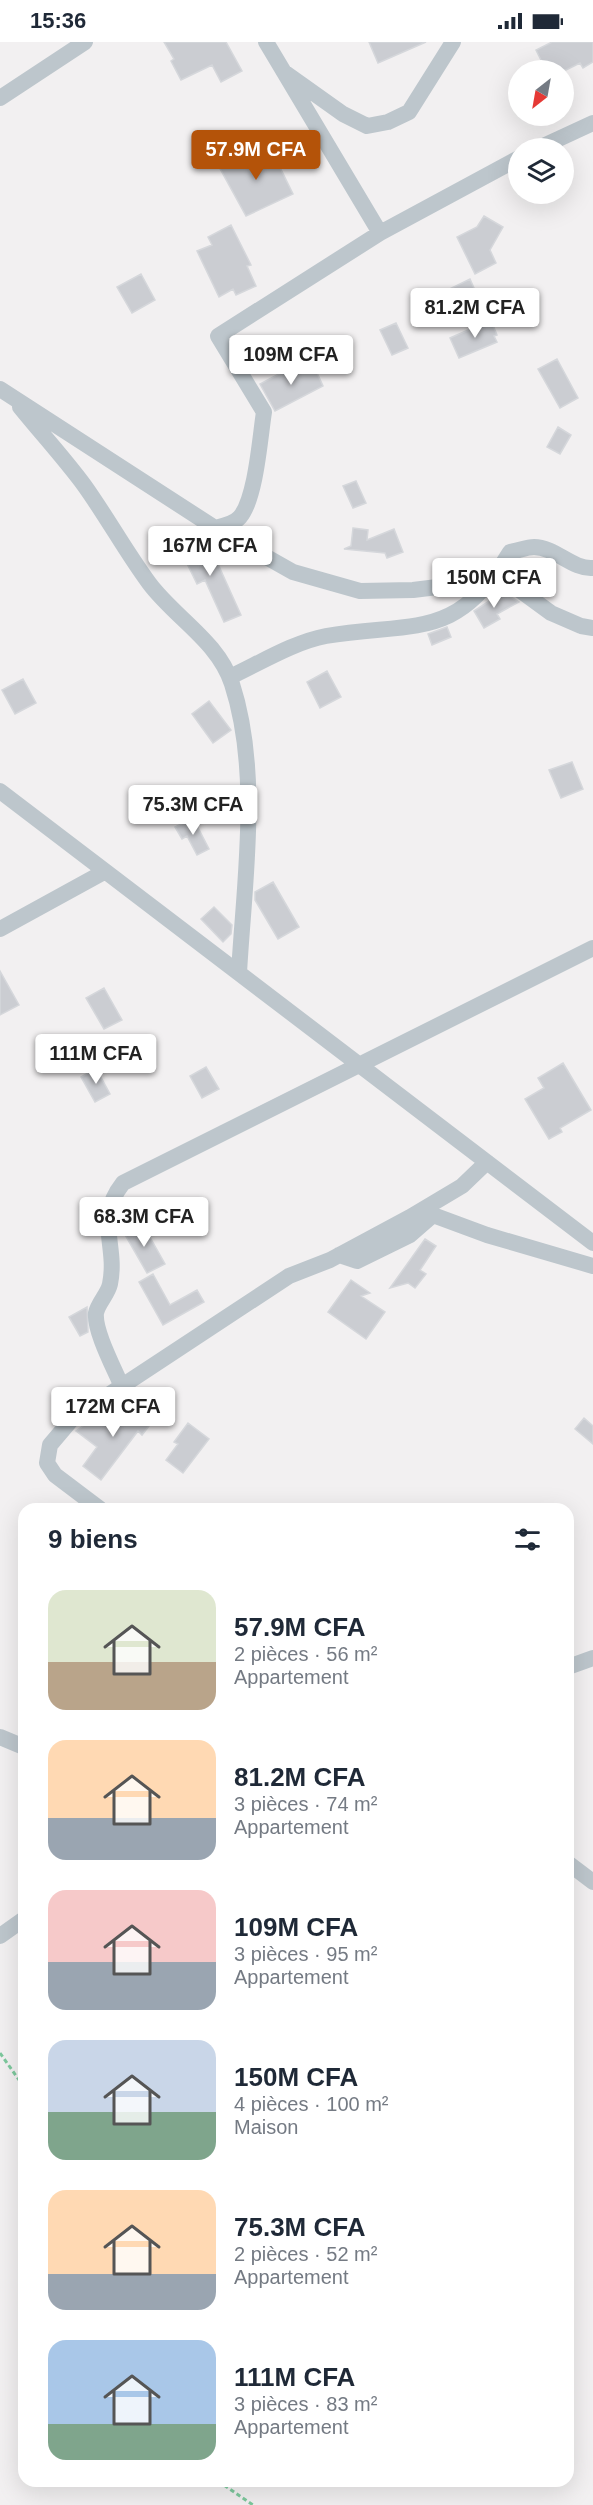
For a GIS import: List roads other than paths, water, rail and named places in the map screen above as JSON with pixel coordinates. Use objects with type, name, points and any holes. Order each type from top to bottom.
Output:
[{"type":"street","points":[[0,98],[85,42]]},
{"type":"street","points":[[266,42],[380,233]]},
{"type":"street","points":[[284,72],[343,114],[368,126],[388,122],[409,112],[453,42]]},
{"type":"street","points":[[561,138],[593,123]]},
{"type":"street","points":[[215,528],[229,525],[240,517],[252,489],[264,412],[218,336],[380,233],[508,164]]},
{"type":"street","points":[[5,392],[215,528],[293,572],[360,591],[413,590],[494,580],[510,583],[551,613],[581,626],[593,628]]},
{"type":"street","points":[[5,392],[83,484],[150,584],[180,617],[212,646],[230,677],[244,742],[248,816],[238,974]]},
{"type":"street","points":[[230,677],[325,636],[396,630],[444,619],[469,605],[494,580],[510,552],[534,547],[558,554],[587,569],[593,568]]},
{"type":"street","points":[[0,791],[593,1243]]},
{"type":"street","points":[[0,928],[104,872]]},
{"type":"street","points":[[122,1387],[100,1331],[96,1313],[110,1287],[112,1268],[108,1226],[111,1199],[123,1183],[593,948]]},
{"type":"street","points":[[92,1503],[55,1475],[47,1464],[50,1445],[72,1419],[289,1276],[339,1255],[462,1186],[488,1162]]},
{"type":"street","points":[[339,1255],[357,1261],[410,1235],[434,1215],[487,1235],[593,1266]]},
{"type":"street","points":[[574,1665],[593,1658]]},
{"type":"street","points":[[0,1737],[18,1744]]},
{"type":"street","points":[[574,1868],[593,1882]]},
{"type":"street","points":[[0,1936],[18,1922]]}]
